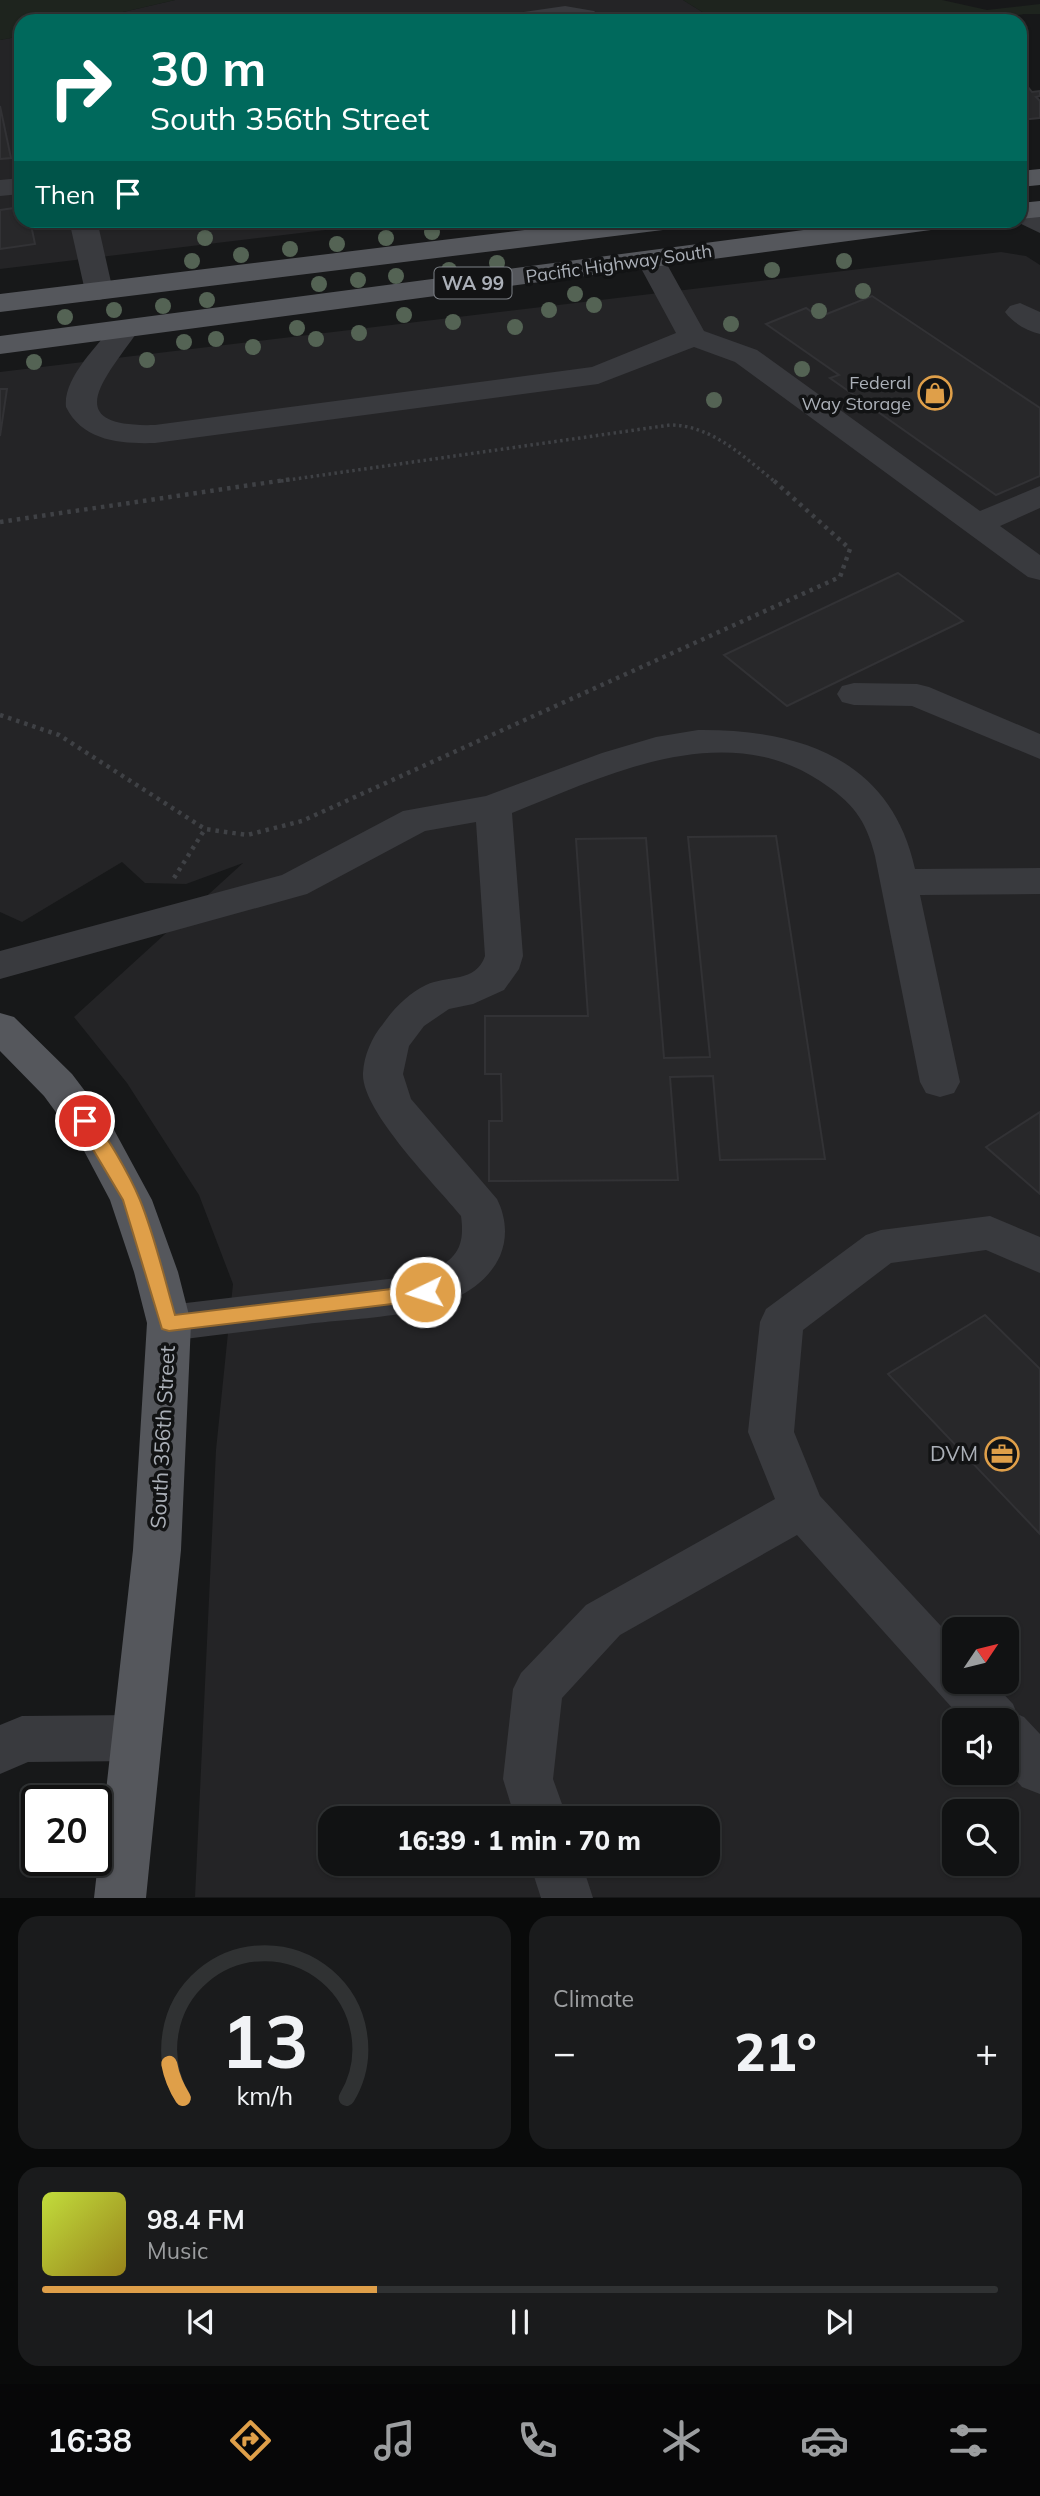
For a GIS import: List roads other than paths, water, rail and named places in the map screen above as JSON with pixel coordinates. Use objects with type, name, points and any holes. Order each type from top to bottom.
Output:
[{"type":"main road","name":"Pacific Highway South","points":[[0,303],[613,228]]},
{"type":"main road","name":"Pacific Highway South","points":[[0,345],[122,331],[885,228]]},
{"type":"main road","name":"South 356th Street","points":[[0,1027],[58,1085],[98,1139],[131,1200],[169,1323],[157,1550],[120,1898]]},
{"type":"street","points":[[85,228],[99,290]]},
{"type":"street","points":[[650,259],[692,337]]},
{"type":"street","points":[[122,331],[82,391],[80,404],[83,414],[95,424],[123,434],[155,434],[598,376],[692,337],[746,356],[1040,570]]},
{"type":"street","points":[[977,524],[1040,496]]},
{"type":"street","points":[[854,694],[917,695],[1040,747]]},
{"type":"street","points":[[0,965],[294,886],[416,820],[493,807],[645,750],[697,740],[752,742],[805,756],[848,782],[879,815],[898,882],[940,1082]]},
{"type":"street","points":[[169,1323],[425,1292],[449,1284],[470,1269],[482,1251],[486,1231],[482,1211],[392,1105],[383,1074],[390,1043],[410,1016],[440,995],[459,994],[476,989],[500,969],[504,956],[493,807]]},
{"type":"street","points":[[898,882],[1040,881]]},
{"type":"street","points":[[942,1662],[802,1508],[771,1432],[782,1322],[881,1247],[990,1233],[1040,1256]]},
{"type":"street","points":[[537,1806],[528,1779],[538,1689],[603,1620],[802,1508]]},
{"type":"street","points":[[971,1694],[984,1708]]},
{"type":"street","points":[[0,1751],[22,1739],[137,1738]]},
{"type":"street","points":[[1019,1747],[1040,1770]]},
{"type":"street","points":[[560,1876],[567,1898]]},
{"type":"place","name":"Federal Way Storage","points":[[935,393]]},
{"type":"place","name":"DVM","points":[[1002,1454]]}]
